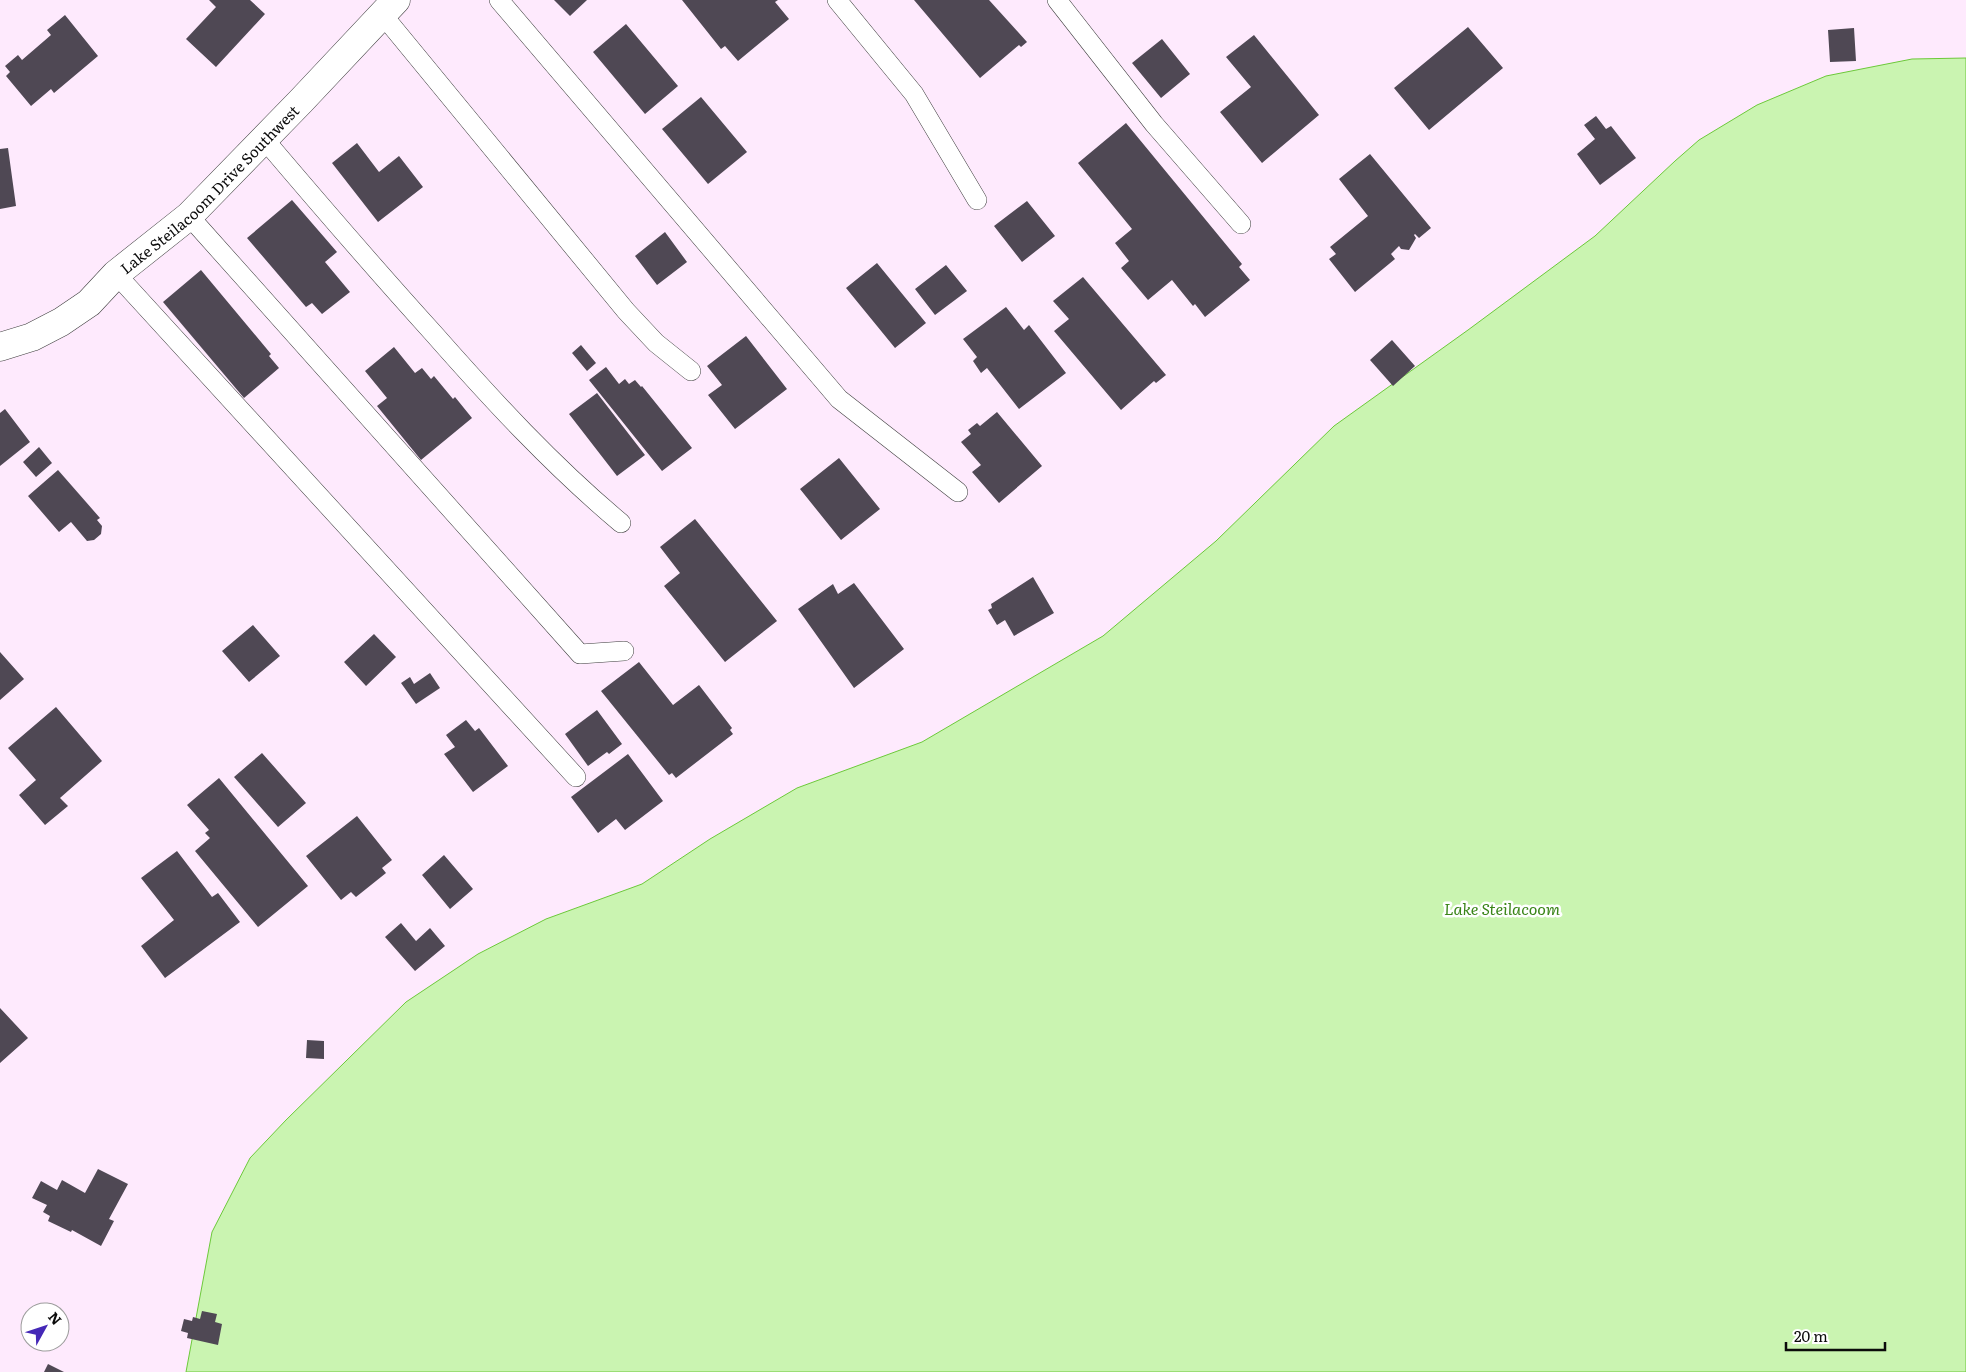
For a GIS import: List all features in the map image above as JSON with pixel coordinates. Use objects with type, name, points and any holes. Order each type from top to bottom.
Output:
[{"type":"street","name":"Lake Steilacoom Drive Southwest","points":[[0,347],[32,337],[61,322],[89,303],[116,274],[189,216],[389,7]]},
{"type":"lane","points":[[498,0],[839,399],[958,492]]},
{"type":"lane","points":[[837,0],[914,94],[977,200]]},
{"type":"lane","points":[[1057,0],[1154,124],[1242,224]]},
{"type":"lane","points":[[389,7],[626,311],[656,343],[691,371]]},
{"type":"lane","points":[[264,139],[361,253],[504,413],[621,523]]},
{"type":"lane","points":[[189,216],[580,654],[624,651]]},
{"type":"lane","points":[[116,274],[576,777]]},
{"type":"water","name":"Lake Steilacoom","points":[[1966,58],[1966,1372],[186,1372],[212,1232],[250,1158],[406,1002],[478,954],[546,919],[642,884],[710,839],[797,788],[922,742],[1103,636],[1216,541],[1334,426],[1595,236],[1699,140],[1757,105],[1826,76],[1912,59]]},
{"type":"building","points":[[209,0],[250,0],[265,14],[216,67],[186,39],[216,7]]},
{"type":"building","points":[[554,0],[587,0],[570,16]]},
{"type":"building","points":[[682,0],[778,0],[775,2],[789,19],[738,61],[725,46],[721,49]]},
{"type":"building","points":[[914,0],[989,0],[1027,42],[1021,47],[1019,45],[980,78]]},
{"type":"building","points":[[65,15],[98,56],[54,93],[51,89],[31,106],[6,76],[10,72],[5,66],[18,55],[22,60],[51,35],[47,30]]},
{"type":"building","points":[[626,24],[678,86],[645,114],[593,52]]},
{"type":"building","points":[[1468,27],[1503,68],[1429,130],[1394,88]]},
{"type":"building","points":[[1854,28],[1856,61],[1830,62],[1828,30]]},
{"type":"building","points":[[1254,35],[1319,115],[1262,163],[1220,112],[1251,87],[1226,57]]},
{"type":"building","points":[[1162,39],[1190,74],[1161,98],[1132,63]]},
{"type":"building","points":[[701,97],[747,152],[708,184],[662,129]]},
{"type":"building","points":[[1596,116],[1606,129],[1611,126],[1636,158],[1600,185],[1577,154],[1595,139],[1584,125]]},
{"type":"building","points":[[1126,123],[1242,264],[1239,267],[1250,280],[1205,317],[1195,304],[1193,306],[1172,280],[1148,300],[1121,268],[1129,261],[1115,243],[1132,229],[1078,163]]},
{"type":"building","points":[[357,143],[379,172],[399,156],[423,187],[378,222],[332,163]]},
{"type":"building","points":[[8,148],[16,206],[0,209],[0,149]]},
{"type":"building","points":[[1370,154],[1431,228],[1419,238],[1414,235],[1416,238],[1409,250],[1401,249],[1399,246],[1391,254],[1395,259],[1355,292],[1329,259],[1336,254],[1330,247],[1368,216],[1339,179]]},
{"type":"building","points":[[292,200],[337,252],[325,262],[350,292],[322,314],[312,303],[306,307],[247,238]]},
{"type":"building","points":[[1027,201],[1055,236],[1022,262],[994,226]]},
{"type":"building","points":[[665,232],[687,262],[657,285],[635,256]]},
{"type":"building","points":[[877,263],[926,323],[895,348],[846,288]]},
{"type":"building","points":[[946,265],[967,291],[935,315],[915,289]]},
{"type":"building","points":[[201,270],[271,354],[269,356],[279,368],[244,398],[163,302]]},
{"type":"building","points":[[1083,277],[1166,375],[1156,383],[1154,381],[1121,410],[1054,331],[1069,319],[1053,301]]},
{"type":"building","points":[[1006,307],[1024,330],[1029,325],[1066,373],[1019,409],[987,368],[981,373],[973,361],[977,357],[963,339]]},
{"type":"building","points":[[746,336],[787,389],[735,429],[708,395],[722,385],[707,366]]},
{"type":"building","points":[[1392,340],[1415,366],[1393,386],[1370,360]]},
{"type":"building","points":[[581,345],[596,363],[587,371],[572,353]]},
{"type":"building","points":[[394,347],[415,373],[422,368],[431,379],[434,376],[472,418],[421,460],[377,406],[387,398],[365,371]]},
{"type":"building","points":[[606,367],[619,384],[625,379],[629,384],[635,380],[642,386],[692,448],[662,471],[589,380]]},
{"type":"building","points":[[597,393],[645,455],[617,476],[569,414]]},
{"type":"building","points":[[5,409],[30,442],[0,466],[0,413]]},
{"type":"building","points":[[997,412],[1042,466],[999,503],[972,472],[981,465],[961,442],[971,434],[968,430],[977,423],[980,426]]},
{"type":"building","points":[[39,447],[52,463],[36,477],[23,462]]},
{"type":"building","points":[[839,458],[880,509],[841,540],[800,489]]},
{"type":"building","points":[[58,470],[100,518],[97,520],[102,526],[101,534],[94,540],[87,541],[71,522],[59,532],[28,496]]},
{"type":"building","points":[[695,519],[777,621],[725,662],[664,586],[680,573],[660,547]]},
{"type":"building","points":[[1033,577],[1054,613],[1014,636],[1005,620],[997,625],[988,610],[992,608],[991,604]]},
{"type":"building","points":[[854,583],[904,649],[854,688],[798,609],[833,584],[838,594]]},
{"type":"building","points":[[253,625],[280,656],[249,682],[222,651]]},
{"type":"building","points":[[374,634],[396,657],[366,686],[344,662]]},
{"type":"building","points":[[0,652],[24,679],[0,700]]},
{"type":"building","points":[[639,662],[673,705],[699,685],[732,728],[730,730],[733,734],[676,778],[672,773],[669,775],[601,691]]},
{"type":"building","points":[[430,673],[440,688],[416,704],[401,683],[410,677],[414,684]]},
{"type":"building","points":[[56,707],[102,761],[60,798],[68,806],[45,825],[19,795],[36,780],[8,748]]},
{"type":"building","points":[[597,710],[622,744],[588,766],[565,734]]},
{"type":"building","points":[[466,720],[475,731],[479,728],[508,766],[473,792],[444,754],[455,747],[446,735]]},
{"type":"building","points":[[262,753],[306,803],[278,827],[234,777]]},
{"type":"building","points":[[628,754],[663,801],[625,830],[616,819],[598,833],[571,797]]},
{"type":"building","points":[[219,778],[308,886],[258,927],[195,851],[210,838],[205,833],[209,830],[187,805]]},
{"type":"building","points":[[357,816],[392,860],[382,868],[386,873],[356,897],[351,892],[341,900],[306,856]]},
{"type":"building","points":[[177,851],[212,897],[218,893],[240,922],[165,978],[141,946],[174,920],[141,878]]},
{"type":"building","points":[[444,855],[473,889],[450,909],[422,875]]},
{"type":"building","points":[[401,923],[416,941],[430,928],[445,946],[415,971],[385,937]]},
{"type":"building","points":[[0,1008],[28,1038],[0,1063]]},
{"type":"building","points":[[307,1040],[324,1041],[324,1059],[306,1058]]},
{"type":"building","points":[[98,1169],[128,1184],[109,1219],[114,1221],[101,1246],[72,1230],[71,1232],[48,1221],[50,1216],[43,1212],[47,1205],[32,1198],[41,1181],[57,1190],[62,1180],[85,1193]]},
{"type":"building","points":[[202,1311],[217,1314],[215,1322],[222,1324],[218,1345],[187,1338],[188,1333],[181,1331],[184,1319],[192,1321],[193,1317],[200,1319]]},
{"type":"building","points":[[48,1364],[64,1372],[44,1372]]}]
